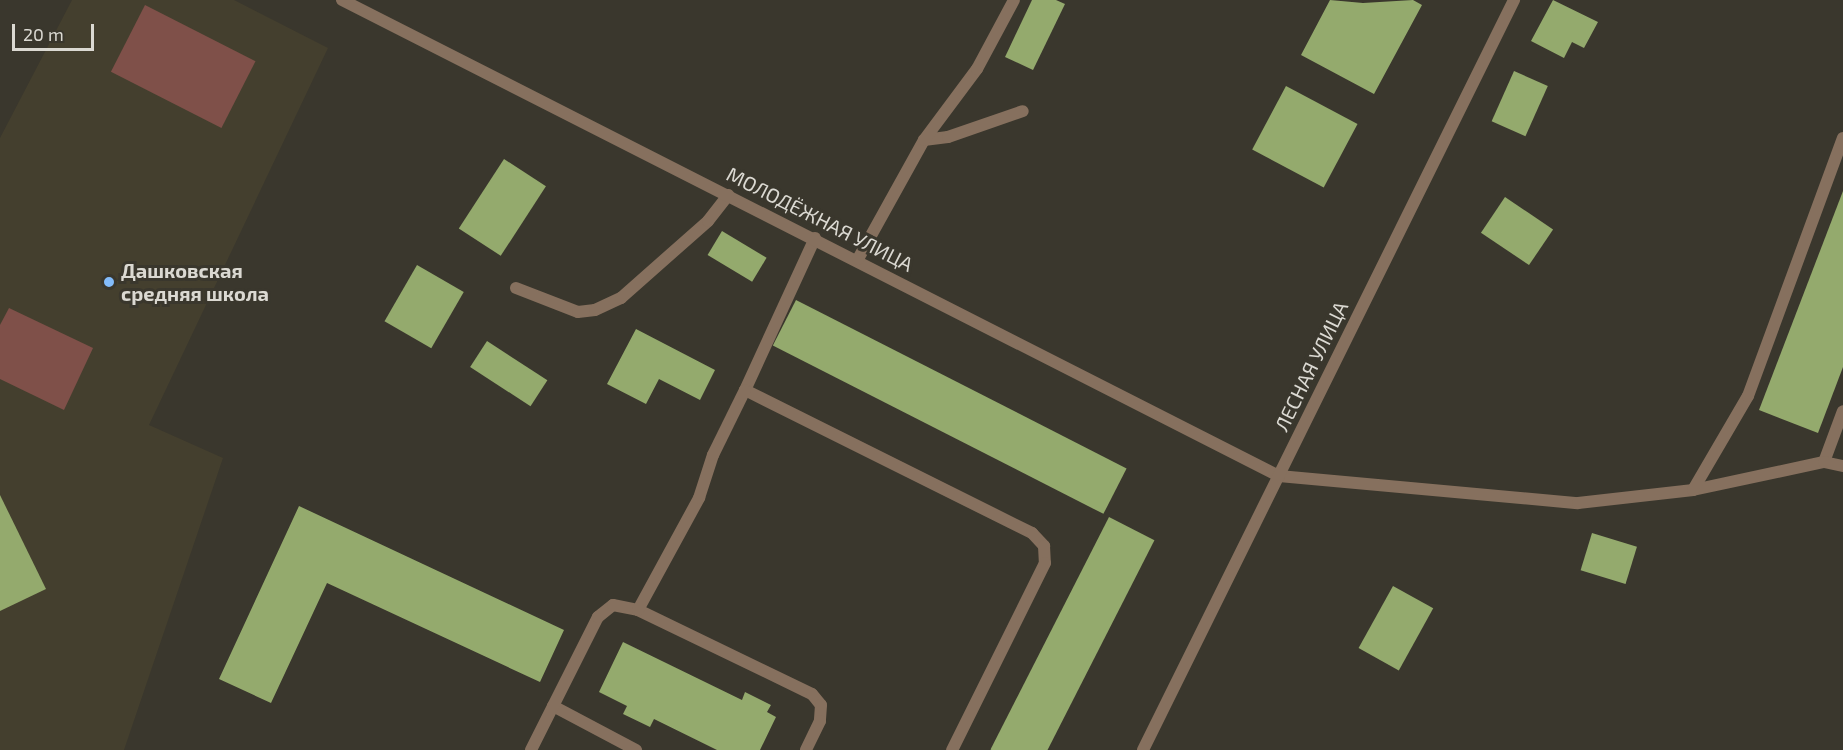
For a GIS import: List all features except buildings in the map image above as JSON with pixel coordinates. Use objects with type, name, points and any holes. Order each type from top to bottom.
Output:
[{"type":"street","name":"МОЛОДЁЖНАЯ УЛИЦА","points":[[342,0],[815,238],[1279,476]]},
{"type":"street","points":[[858,260],[924,140],[977,69],[1014,0]]},
{"type":"street","name":"ЛЕСНАЯ УЛИЦА","points":[[1143,750],[1514,0]]},
{"type":"street","points":[[924,140],[948,137],[1023,111]]},
{"type":"street","points":[[1693,490],[1748,396],[1843,138]]},
{"type":"street","points":[[516,288],[578,312],[596,310],[621,298],[708,221],[728,195]]},
{"type":"street","points":[[638,610],[699,498],[713,455],[815,238]]},
{"type":"street","points":[[745,390],[1032,533],[1044,546],[1045,563],[952,750]]},
{"type":"street","points":[[1824,462],[1843,411]]},
{"type":"street","points":[[1279,476],[1578,503],[1693,490],[1824,462],[1843,466]]},
{"type":"street","points":[[531,750],[598,617],[613,605],[638,610],[812,694],[821,705],[820,721],[806,750]]},
{"type":"street","points":[[553,706],[636,750]]},
{"type":"shaded area","name":"Дашковская средняя школа","points":[[72,0],[234,0],[328,48],[149,425],[223,458],[124,750],[0,750],[0,138]]},
{"type":"shaded area","points":[[145,5],[255,61],[221,128],[111,72]]},
{"type":"shaded area","points":[[9,308],[93,348],[64,410],[0,379],[0,325]]},
{"type":"place","name":"Дашковская средняя школа","points":[[109,282]]}]
